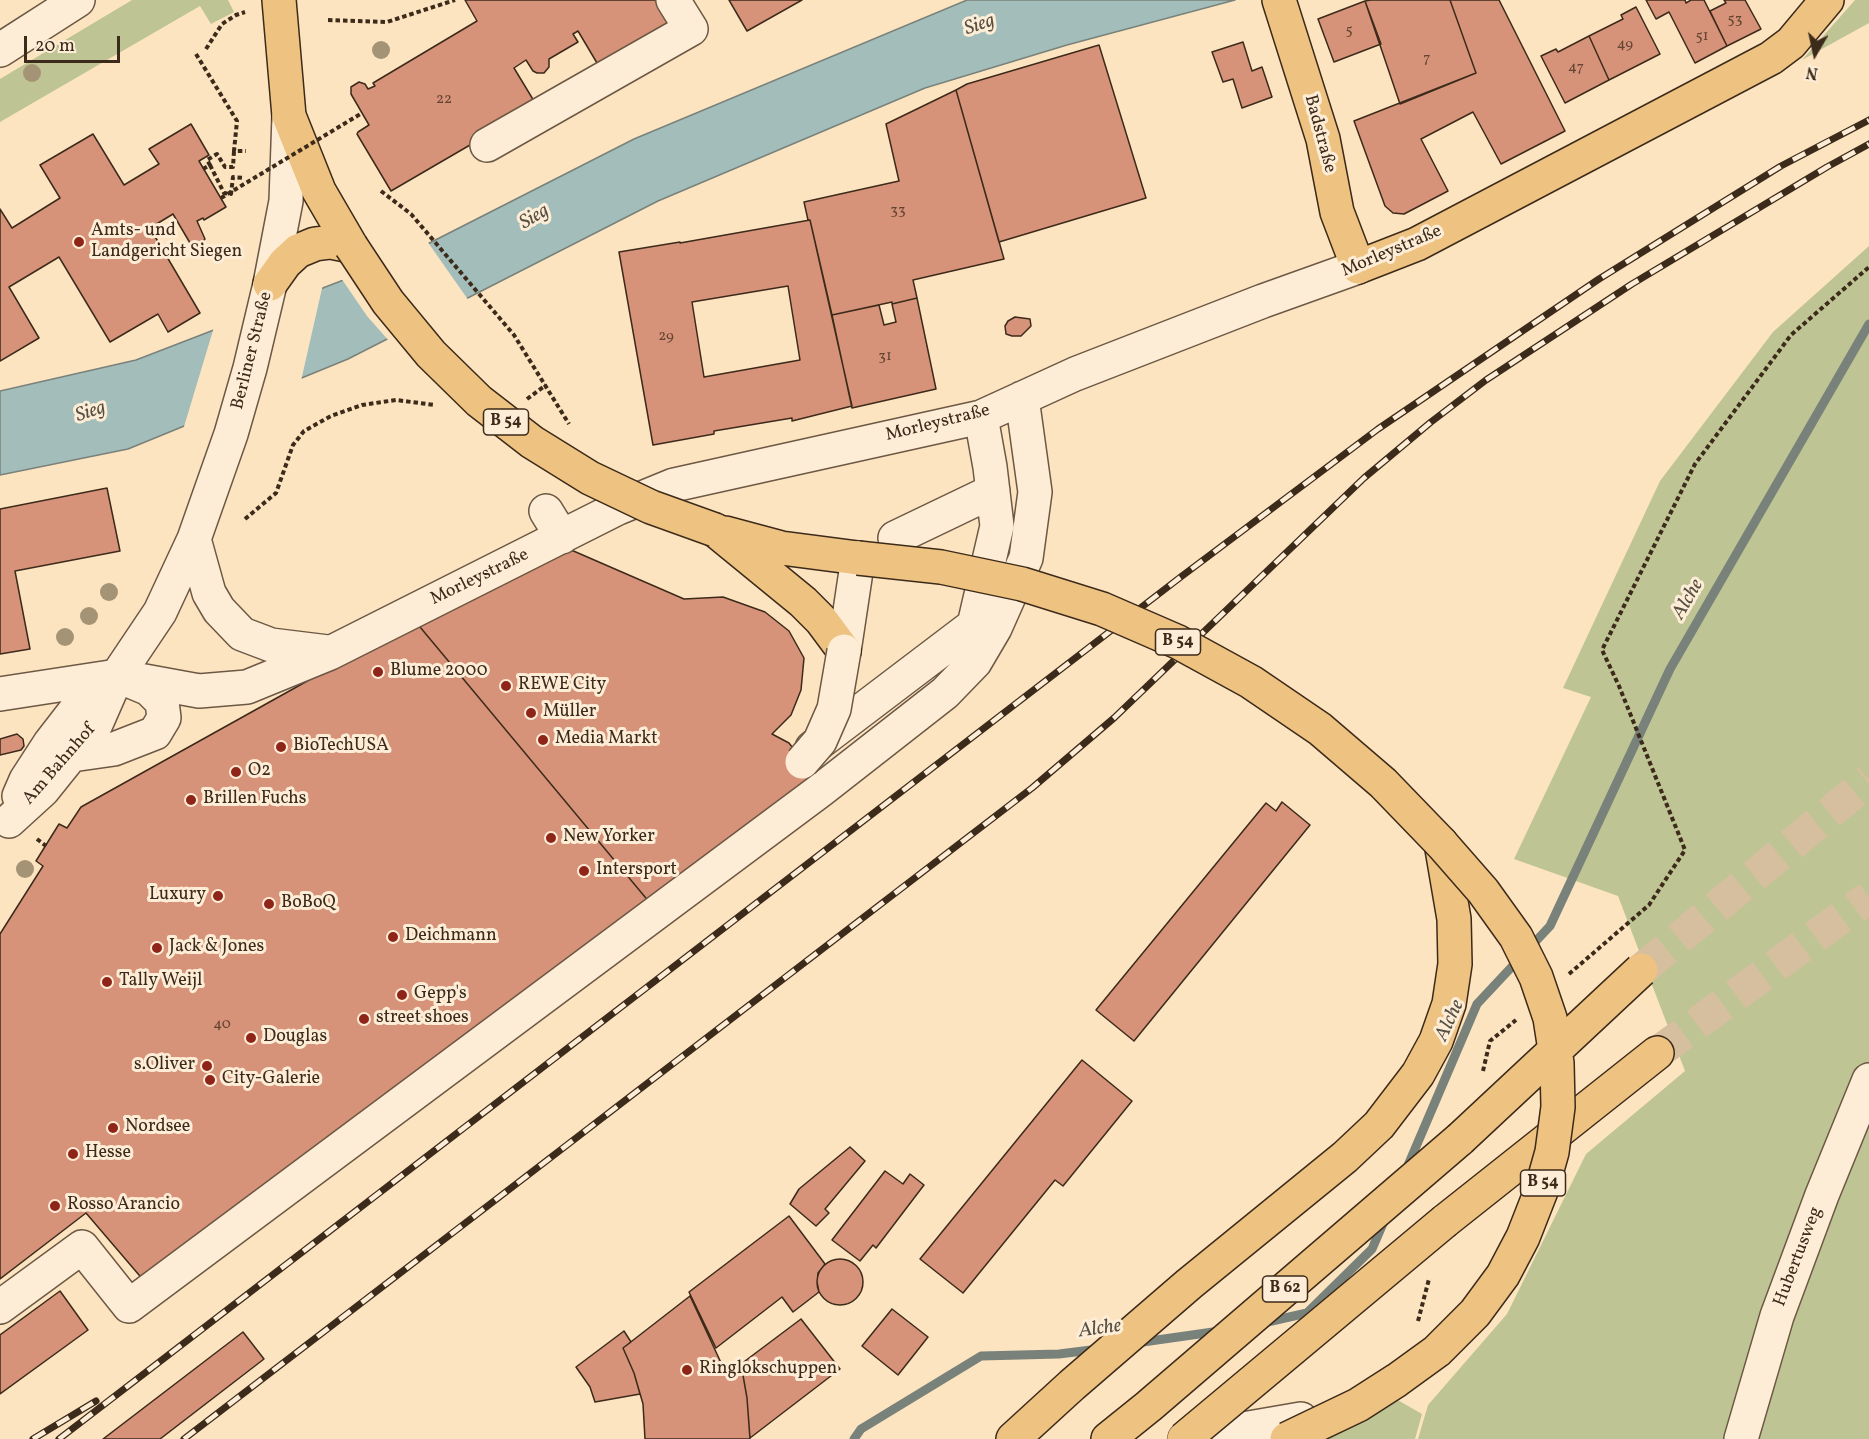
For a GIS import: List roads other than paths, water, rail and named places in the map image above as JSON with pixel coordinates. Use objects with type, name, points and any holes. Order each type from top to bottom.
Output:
[{"type":"main road","name":"Berliner Straße","points":[[279,0],[290,116]]},
{"type":"main road","name":"Morleystraße","points":[[1358,267],[1417,244],[1771,58],[1791,43],[1827,0]]},
{"type":"main road","name":"Badstraße","points":[[1284,15],[1323,139],[1338,212],[1358,267]]},
{"type":"main road","name":"B 54","points":[[290,116],[319,191],[351,246],[388,302],[431,354],[479,401],[532,442],[590,478],[651,507],[714,530],[781,549],[941,567],[1022,584],[1102,609],[1178,642],[1251,682],[1320,729],[1383,783],[1484,891],[1516,937],[1539,987],[1550,1018],[1557,1063],[1558,1107],[1552,1152],[1541,1191],[1523,1237],[1503,1275],[1475,1313],[1437,1351],[1358,1406],[1294,1429]]},
{"type":"main road","points":[[270,284],[285,263],[298,251],[315,244],[331,242],[351,246]]},
{"type":"main road","points":[[714,530],[803,602],[821,620],[843,651]]},
{"type":"main road","points":[[1013,1439],[1072,1384],[1188,1284],[1345,1157],[1379,1125],[1418,1074],[1436,1041],[1449,1004],[1455,964],[1454,919],[1441,843]]},
{"type":"main road","name":"B 62","points":[[1108,1439],[1158,1399],[1460,1138],[1641,970]]},
{"type":"main road","name":"B 62","points":[[1185,1439],[1446,1221],[1657,1053]]},
{"type":"street","points":[[487,145],[691,29],[673,0]]},
{"type":"street","points":[[0,50],[74,1]]},
{"type":"street","name":"Berliner Straße","points":[[117,676],[160,612],[194,539],[231,434],[270,284],[286,201],[290,116]]},
{"type":"street","name":"Morleystraße","points":[[0,694],[117,676],[199,691],[247,687],[330,653],[554,524],[618,508],[674,485],[981,417],[1097,366],[1263,301],[1358,267]]},
{"type":"street","points":[[808,771],[945,693],[975,662],[995,628],[1026,558],[1035,492],[1022,398]]},
{"type":"street","points":[[0,1307],[82,1247],[129,1306],[808,771],[974,625],[997,526],[981,417]]},
{"type":"street","points":[[895,538],[993,492]]},
{"type":"street","points":[[194,539],[209,593],[219,610],[242,634],[271,645],[330,653]]},
{"type":"street","points":[[808,771],[834,709],[858,558]]},
{"type":"street","points":[[72,755],[114,749],[155,733],[160,725],[164,717],[162,702],[149,689],[117,676]]},
{"type":"street","name":"Am Bahnhof","points":[[4,828],[44,790],[96,724],[117,676]]},
{"type":"street","name":"Am Bahnhof","points":[[4,828],[26,780],[50,743],[74,712],[117,676]]},
{"type":"street","name":"Hubertusweg","points":[[1741,1439],[1777,1316],[1822,1195],[1869,1080]]},
{"type":"street","points":[[1185,1439],[1294,1429]]},
{"type":"water","name":"Sieg","points":[[967,0],[1235,0],[1067,45],[925,88],[658,201],[348,359],[128,449],[0,475],[0,391],[136,360],[398,259],[634,139]]},
{"type":"waterway","name":"Alche","points":[[1406,1170],[1477,1004],[1550,926],[1670,669],[1869,324]]},
{"type":"waterway","name":"Alche","points":[[1263,1323],[1307,1313],[1372,1249],[1385,1219]]},
{"type":"waterway","name":"Alche","points":[[1136,1343],[1220,1331]]},
{"type":"waterway","name":"Alche","points":[[854,1439],[861,1429],[981,1356],[1059,1354],[1099,1349]]},
{"type":"tunnel","points":[[1641,970],[1869,780]]},
{"type":"tunnel","points":[[1657,1053],[1869,897]]},
{"type":"railway","points":[[59,1439],[1182,576],[1378,429],[1599,279],[1781,166],[1869,120]]},
{"type":"railway","points":[[184,1439],[1032,788],[1114,718],[1364,478],[1431,422],[1486,380],[1632,284],[1869,144]]},
{"type":"railway","points":[[33,1439],[96,1401]]},
{"type":"place","name":"Amts- und Landgericht Siegen","points":[[79,242]]},
{"type":"place","name":"Blume 2000","points":[[378,672]]},
{"type":"place","name":"REWE City","points":[[506,686]]},
{"type":"place","name":"Müller","points":[[531,713]]},
{"type":"place","name":"Media Markt","points":[[543,740]]},
{"type":"place","name":"BioTechUSA","points":[[281,747]]},
{"type":"place","name":"O2","points":[[236,772]]},
{"type":"place","name":"Brillen Fuchs","points":[[191,800]]},
{"type":"place","name":"New Yorker","points":[[551,838]]},
{"type":"place","name":"Intersport","points":[[584,871]]},
{"type":"place","name":"Luxury","points":[[218,896]]},
{"type":"place","name":"BoBoQ","points":[[269,904]]},
{"type":"place","name":"Deichmann","points":[[393,937]]},
{"type":"place","name":"Jack & Jones","points":[[157,948]]},
{"type":"place","name":"Tally Weijl","points":[[107,982]]},
{"type":"place","name":"Gepp's","points":[[402,995]]},
{"type":"place","name":"street shoes","points":[[364,1019]]},
{"type":"place","name":"Douglas","points":[[251,1038]]},
{"type":"place","name":"s.Oliver","points":[[207,1066]]},
{"type":"place","name":"City-Galerie","points":[[210,1080]]},
{"type":"place","name":"Nordsee","points":[[113,1128]]},
{"type":"place","name":"Hesse","points":[[73,1154]]},
{"type":"place","name":"Rosso Arancio","points":[[55,1206]]},
{"type":"place","name":"Ringlokschuppen","points":[[687,1370]]}]
